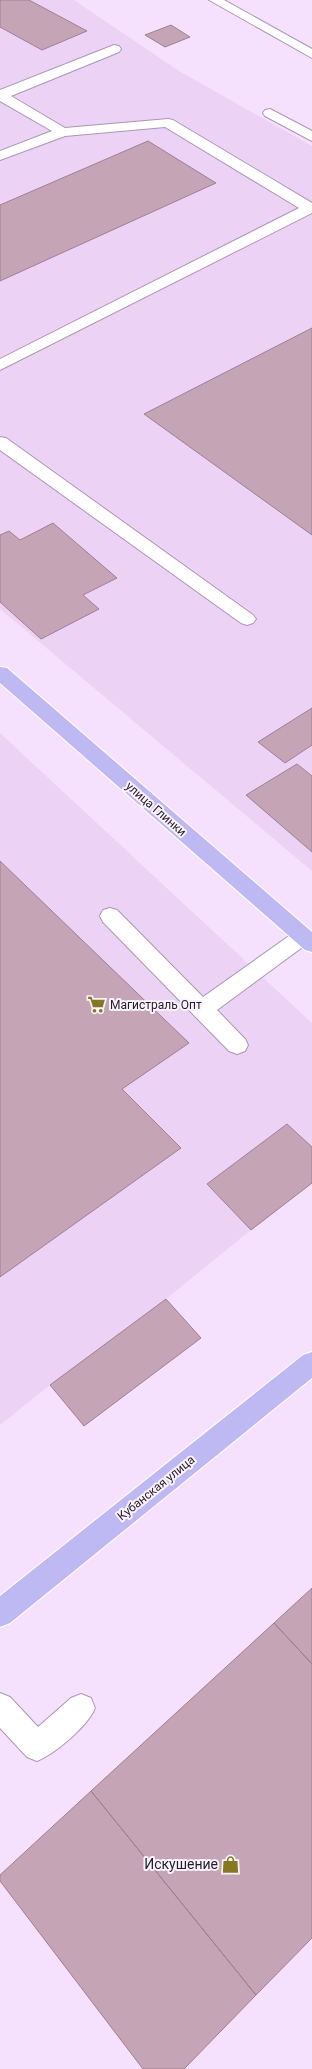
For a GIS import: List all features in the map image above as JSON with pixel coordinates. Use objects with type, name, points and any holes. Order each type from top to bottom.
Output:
[{"type":"main road","name":"улица Глинки","points":[[0,673],[308,940]]},
{"type":"main road","name":"Кубанская улица","points":[[0,1613],[312,1363]]},
{"type":"lane","points":[[215,0],[311,52]]},
{"type":"lane","points":[[0,95],[114,49]]},
{"type":"lane","points":[[0,95],[63,132]]},
{"type":"lane","points":[[270,113],[312,137]]},
{"type":"lane","points":[[0,156],[63,132],[168,123],[311,207]]},
{"type":"lane","points":[[0,365],[311,207]]},
{"type":"lane","points":[[0,442],[247,619]]},
{"type":"lane","points":[[110,916],[237,1045]]},
{"type":"lane","points":[[202,1009],[308,940]]},
{"type":"lane","points":[[0,1707],[37,1747],[81,1708]]},
{"type":"shaded area","points":[[0,0],[74,0],[179,71],[312,146],[312,871],[0,609]]},
{"type":"shaded area","points":[[0,733],[312,1023],[312,1183],[166,1299],[50,1385],[0,1425]]},
{"type":"building","points":[[0,0],[29,0],[87,31],[42,50],[0,27]]},
{"type":"building","points":[[171,25],[190,37],[165,47],[145,35]]},
{"type":"building","points":[[148,141],[216,183],[0,281],[0,205]]},
{"type":"building","points":[[312,328],[312,535],[144,414]]},
{"type":"building","points":[[53,523],[117,578],[83,595],[99,609],[41,639],[0,602],[0,535],[9,531],[20,540]]},
{"type":"building","points":[[312,708],[312,745],[285,763],[258,742]]},
{"type":"building","points":[[297,764],[312,776],[312,852],[246,795]]},
{"type":"building","points":[[0,861],[189,1043],[122,1089],[181,1148],[0,1277]]},
{"type":"building","points":[[287,1124],[312,1147],[312,1183],[251,1230],[207,1184]]},
{"type":"building","points":[[166,1299],[201,1338],[84,1426],[50,1385]]},
{"type":"building","points":[[312,1588],[312,1664],[274,1623]]},
{"type":"building","name":"Искушение","points":[[274,1623],[312,1664],[312,1938],[256,1995],[91,1791]]},
{"type":"building","points":[[91,1791],[256,1995],[184,2069],[143,2069],[0,1881],[0,1875]]},
{"type":"place","name":"Магистраль Опт","points":[[97,1005]]},
{"type":"place","name":"Искушение","points":[[231,1864]]}]
